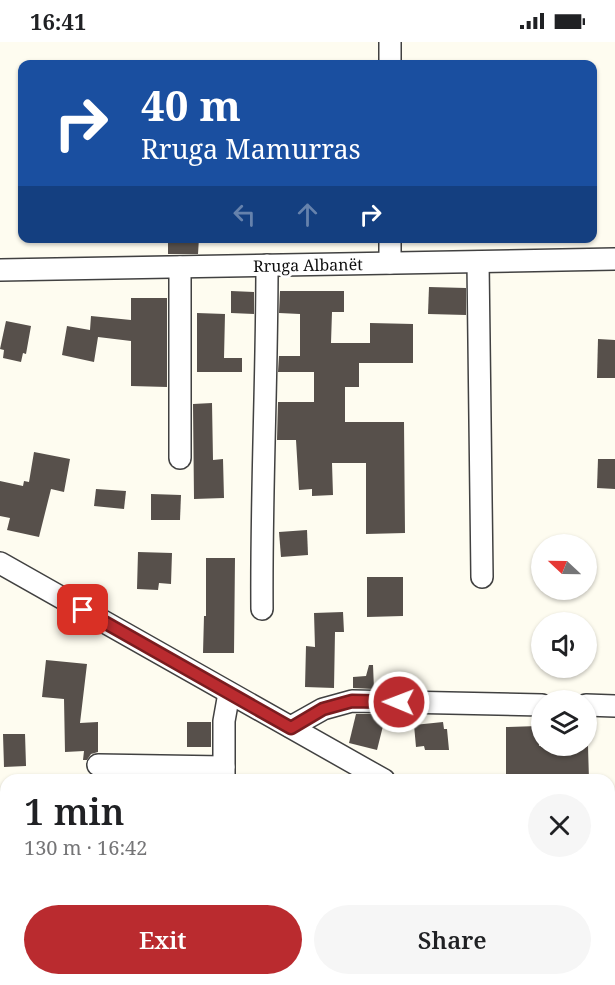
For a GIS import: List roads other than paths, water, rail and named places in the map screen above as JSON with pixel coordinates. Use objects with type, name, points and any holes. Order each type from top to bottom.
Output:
[{"type":"street","points":[[390,42],[390,60]]},
{"type":"street","points":[[390,243],[390,263]]},
{"type":"street","name":"Rruga Albanët","points":[[0,270],[615,259]]},
{"type":"street","points":[[478,262],[482,577]]},
{"type":"street","points":[[262,609],[261,524],[267,376],[267,265]]},
{"type":"street","points":[[180,267],[180,458]]},
{"type":"street","points":[[0,563],[373,774]]},
{"type":"street","points":[[98,765],[224,773],[224,721],[229,693]]},
{"type":"street","points":[[291,728],[323,709],[352,701],[531,705]]},
{"type":"street","points":[[597,705],[615,706]]}]
